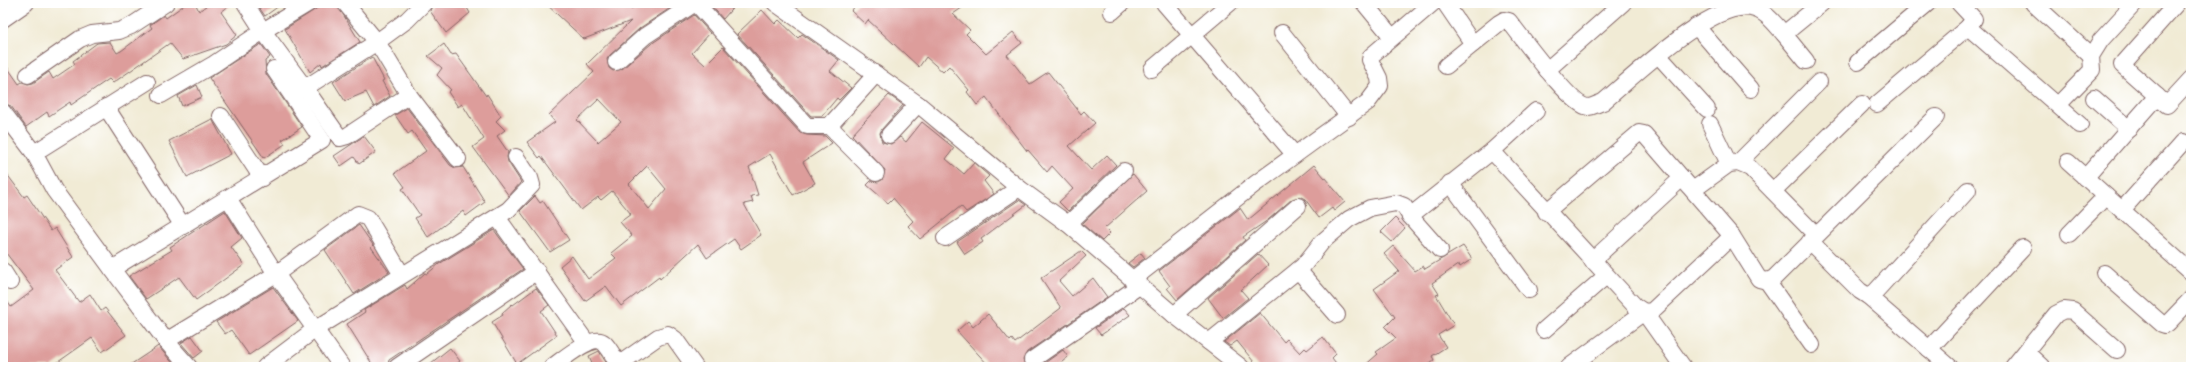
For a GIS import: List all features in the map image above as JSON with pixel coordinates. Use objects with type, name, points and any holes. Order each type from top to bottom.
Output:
[{"type":"street","points":[[3,19],[26,3]]},
{"type":"street","points":[[28,75],[80,39],[92,34],[119,31],[131,26],[166,3]]},
{"type":"street","points":[[245,3],[263,31],[340,138],[347,136],[409,95]]},
{"type":"street","points":[[161,95],[214,64],[263,31],[309,3]]},
{"type":"street","points":[[345,3],[377,42],[409,95],[458,160]]},
{"type":"street","points":[[305,88],[377,42],[407,20],[424,3]]},
{"type":"street","points":[[616,62],[646,36],[695,3],[807,126],[828,126],[876,173]]},
{"type":"street","points":[[775,3],[918,104],[1019,188],[1068,224],[1174,315],[1241,367]]},
{"type":"street","points":[[1164,3],[1295,155]]},
{"type":"street","points":[[1152,70],[1230,3]]},
{"type":"street","points":[[1364,3],[1392,37]]},
{"type":"street","points":[[1032,360],[1136,283],[1255,184],[1368,102],[1380,86],[1379,78],[1370,60],[1375,52],[1433,3]]},
{"type":"street","points":[[1445,3],[1473,44]]},
{"type":"street","points":[[1547,70],[1624,3]]},
{"type":"street","points":[[1784,34],[1822,3]]},
{"type":"street","points":[[1858,62],[1928,3]]},
{"type":"street","points":[[1773,191],[1870,104],[1968,27],[1974,19],[1959,3]]},
{"type":"street","points":[[2033,3],[2091,56]]},
{"type":"street","points":[[2058,105],[2092,70],[2091,56],[2101,40],[2135,3]]},
{"type":"street","points":[[2176,3],[2122,65],[2167,106],[2191,79]]},
{"type":"street","points":[[1446,66],[1499,23],[1504,20],[1509,21],[1547,70],[1577,102],[1588,107],[1603,102],[1696,26],[1723,11],[1751,8],[1767,15],[1806,61]]},
{"type":"street","points":[[1696,26],[1751,89]]},
{"type":"street","points":[[1968,27],[2080,125]]},
{"type":"street","points":[[1282,33],[1349,117]]},
{"type":"street","points":[[1659,56],[1708,117],[1734,163],[1750,168],[1773,191],[1860,291],[1868,296],[1950,367]]},
{"type":"street","points":[[112,269],[322,140],[274,69]]},
{"type":"street","points":[[828,126],[876,74]]},
{"type":"street","points":[[34,153],[147,82]]},
{"type":"street","points":[[1693,190],[1734,163],[1819,82]]},
{"type":"street","points":[[2085,178],[2157,96]]},
{"type":"street","points":[[2094,98],[2129,129]]},
{"type":"street","points":[[889,135],[918,104]]},
{"type":"street","points":[[106,107],[183,226]]},
{"type":"street","points":[[1410,216],[1492,151],[1536,111]]},
{"type":"street","points":[[3,112],[34,153],[54,190],[166,341],[189,367]]},
{"type":"street","points":[[221,116],[262,178]]},
{"type":"street","points":[[1766,281],[1774,278],[1936,117]]},
{"type":"street","points":[[1546,212],[1639,133],[1644,134],[1732,236],[1759,278],[1766,281],[1812,345]]},
{"type":"street","points":[[2122,210],[2183,142]]},
{"type":"street","points":[[1492,151],[1546,212],[1606,276],[1635,306],[1644,312],[1683,367]]},
{"type":"street","points":[[265,367],[314,330],[508,210],[532,185],[530,178],[516,157]]},
{"type":"street","points":[[2068,162],[2191,272]]},
{"type":"street","points":[[1068,224],[1124,171]]},
{"type":"street","points":[[1592,261],[1682,178]]},
{"type":"street","points":[[1450,183],[1529,290]]},
{"type":"street","points":[[945,238],[1019,188]]},
{"type":"street","points":[[1868,296],[1875,292],[1968,190]]},
{"type":"street","points":[[2069,234],[2106,196]]},
{"type":"street","points":[[228,198],[276,274],[314,330],[342,367]]},
{"type":"street","points":[[1209,342],[1298,270],[1322,242],[1349,219],[1370,208],[1396,202],[1404,206],[1410,216],[1440,250]]},
{"type":"street","points":[[1174,315],[1298,206]]},
{"type":"street","points":[[166,341],[276,274],[358,214],[368,218],[402,275]]},
{"type":"street","points":[[497,218],[537,271],[587,342]]},
{"type":"street","points":[[1569,367],[1644,312],[1652,311],[1732,236]]},
{"type":"street","points":[[1929,349],[2022,248]]},
{"type":"street","points":[[1298,270],[1337,315]]},
{"type":"street","points":[[397,367],[537,271]]},
{"type":"street","points":[[2104,272],[2162,324],[2165,325],[2191,299]]},
{"type":"street","points":[[1544,330],[1606,276]]},
{"type":"street","points":[[2013,367],[2056,314],[2064,310],[2073,311],[2117,350]]},
{"type":"street","points":[[552,367],[587,342],[599,341],[604,343],[619,366],[658,337],[668,334],[675,339],[695,367]]},
{"type":"street","points":[[2026,352],[2042,367]]},
{"type":"building","points":[[187,3],[195,3],[199,11],[210,3],[233,3],[221,12],[237,35],[226,44],[183,59],[170,43],[113,83],[109,79],[71,105],[70,102],[49,116],[47,112],[26,127],[11,106],[3,103],[3,61],[19,84],[22,82],[28,84],[33,83],[49,72],[53,79],[75,64],[73,61],[97,43],[110,42],[117,53],[152,28],[150,25],[164,15],[166,18]]},
{"type":"building","points":[[256,3],[283,3],[265,16]]},
{"type":"building","points":[[325,3],[336,3],[360,42],[322,66],[321,63],[310,72],[285,29]]},
{"type":"building","points":[[433,3],[464,3],[470,13],[446,33],[430,11]]},
{"type":"building","points":[[545,3],[625,3],[631,9],[638,3],[678,3],[640,28],[610,55],[607,59],[609,68],[613,71],[622,69],[651,44],[694,15],[710,33],[692,53],[705,65],[723,47],[800,133],[825,136],[832,143],[803,162],[815,183],[793,195],[770,154],[749,167],[758,195],[751,196],[753,202],[744,204],[761,235],[741,249],[734,239],[707,258],[698,244],[660,279],[659,277],[621,306],[606,286],[585,301],[560,266],[572,256],[588,279],[616,258],[611,253],[632,236],[620,222],[631,214],[612,191],[601,200],[598,197],[581,210],[541,156],[539,158],[527,142],[555,122],[549,115],[594,72],[587,64],[631,21],[584,39]],"holes":[[[599,99],[621,122],[598,142],[577,120]],[[647,166],[666,189],[649,209],[629,184]]]},
{"type":"building","points":[[709,3],[737,3],[723,19]]},
{"type":"building","points":[[858,3],[969,3],[953,14],[970,30],[966,34],[986,54],[1013,32],[1022,43],[1007,55],[1030,84],[1048,72],[1081,114],[1084,111],[1095,123],[1069,146],[1091,170],[1107,155],[1116,165],[1068,211],[1059,202],[1073,189],[1052,166],[1047,172],[1028,150],[1027,151],[986,97],[977,105],[967,92],[969,90],[949,66],[943,72],[926,57],[919,67],[868,20],[865,24],[851,11]]},
{"type":"building","points":[[762,10],[775,24],[779,20],[798,38],[802,34],[839,60],[830,71],[851,88],[839,100],[837,98],[822,116],[811,116],[737,34]]},
{"type":"building","points":[[261,44],[270,57],[265,61],[266,74],[302,127],[282,140],[285,144],[264,158],[209,78]]},
{"type":"building","points":[[444,44],[451,55],[456,54],[486,96],[487,94],[501,116],[496,121],[505,130],[497,136],[508,152],[508,162],[521,182],[509,196],[473,147],[484,139],[462,104],[458,107],[448,92],[451,90],[437,75],[442,68],[428,56]]},
{"type":"building","points":[[372,57],[384,80],[382,81],[390,96],[374,107],[366,92],[345,101],[333,82]]},
{"type":"building","points":[[197,85],[202,97],[182,106],[178,96]]},
{"type":"building","points":[[889,95],[903,105],[882,129],[880,133],[882,142],[891,144],[900,137],[906,142],[922,122],[954,148],[946,159],[964,174],[974,163],[989,176],[984,181],[994,194],[966,212],[961,206],[920,239],[908,226],[913,221],[893,198],[888,203],[867,185],[871,181],[878,182],[882,180],[885,170],[852,135]]},
{"type":"building","points":[[407,108],[450,165],[455,168],[463,167],[485,202],[466,216],[463,211],[428,237],[415,218],[420,215],[402,189],[405,187],[395,173],[426,151],[412,131],[408,134],[395,115]]},
{"type":"building","points":[[212,119],[231,154],[187,177],[169,141]]},
{"type":"building","points":[[364,136],[376,152],[359,164],[354,157],[341,166],[334,156]]},
{"type":"building","points":[[1314,165],[1345,202],[1334,211],[1332,208],[1319,218],[1305,199],[1301,197],[1292,199],[1268,220],[1243,237],[1245,240],[1177,300],[1167,288],[1170,286],[1159,271],[1240,208],[1248,220]]},
{"type":"building","points":[[3,169],[24,197],[27,195],[51,231],[55,228],[73,257],[55,270],[79,302],[90,294],[101,311],[105,308],[126,335],[102,352],[92,338],[51,367],[3,367],[3,295],[11,307],[34,290],[3,249]]},
{"type":"building","points":[[1133,174],[1147,191],[1105,228],[1110,233],[1102,241],[1082,224]]},
{"type":"building","points":[[535,196],[540,203],[543,201],[569,240],[550,252],[520,211]]},
{"type":"building","points":[[1019,200],[1026,205],[981,239],[983,242],[965,254],[957,242]]},
{"type":"building","points":[[225,211],[242,238],[231,247],[244,265],[196,300],[179,277],[146,299],[129,276],[172,250],[170,247]]},
{"type":"building","points":[[1395,218],[1405,228],[1392,242],[1381,232]]},
{"type":"building","points":[[359,225],[373,245],[371,247],[389,272],[354,294],[325,250]]},
{"type":"building","points":[[494,230],[523,269],[389,360],[388,364],[383,367],[374,367],[347,324],[365,312],[364,310],[405,285],[407,289],[425,273],[427,274],[439,264]]},
{"type":"building","points":[[1393,246],[1415,271],[1423,266],[1425,269],[1463,246],[1472,259],[1460,267],[1459,264],[1432,283],[1439,294],[1436,295],[1454,325],[1438,335],[1446,347],[1432,356],[1434,360],[1424,367],[1363,367],[1378,354],[1376,352],[1396,338],[1385,327],[1395,317],[1374,289],[1399,271],[1384,254]]},
{"type":"building","points":[[1081,251],[1086,256],[1059,281],[1072,296],[1093,278],[1107,297],[1027,352],[1023,360],[1026,367],[990,367],[957,331],[968,321],[973,327],[988,314],[1010,341],[1012,339],[1015,343],[1061,308],[1041,278]]},
{"type":"building","points":[[1141,253],[1145,258],[1133,267],[1128,263]]},
{"type":"building","points":[[1258,254],[1268,265],[1241,290],[1248,298],[1223,318],[1208,298]]},
{"type":"building","points":[[273,287],[298,321],[249,355],[231,330],[225,334],[216,322]]},
{"type":"building","points":[[536,288],[549,305],[541,311],[557,335],[517,364],[492,322],[503,315],[502,313],[512,304],[513,305]]},
{"type":"building","points":[[1124,308],[1130,315],[1101,335],[1095,328]]},
{"type":"building","points":[[1260,313],[1284,342],[1287,339],[1300,353],[1305,348],[1307,350],[1323,337],[1336,354],[1332,358],[1339,367],[1258,367],[1237,341],[1230,346],[1224,342]]},
{"type":"building","points":[[192,336],[203,351],[194,358],[181,343]]},
{"type":"building","points":[[158,346],[176,367],[127,367],[154,349]]},
{"type":"building","points":[[450,348],[460,361],[453,367],[426,367]]},
{"type":"building","points":[[1063,350],[1068,357],[1056,367],[1039,367]]},
{"type":"building","points":[[599,351],[609,367],[594,367],[589,356]]}]
